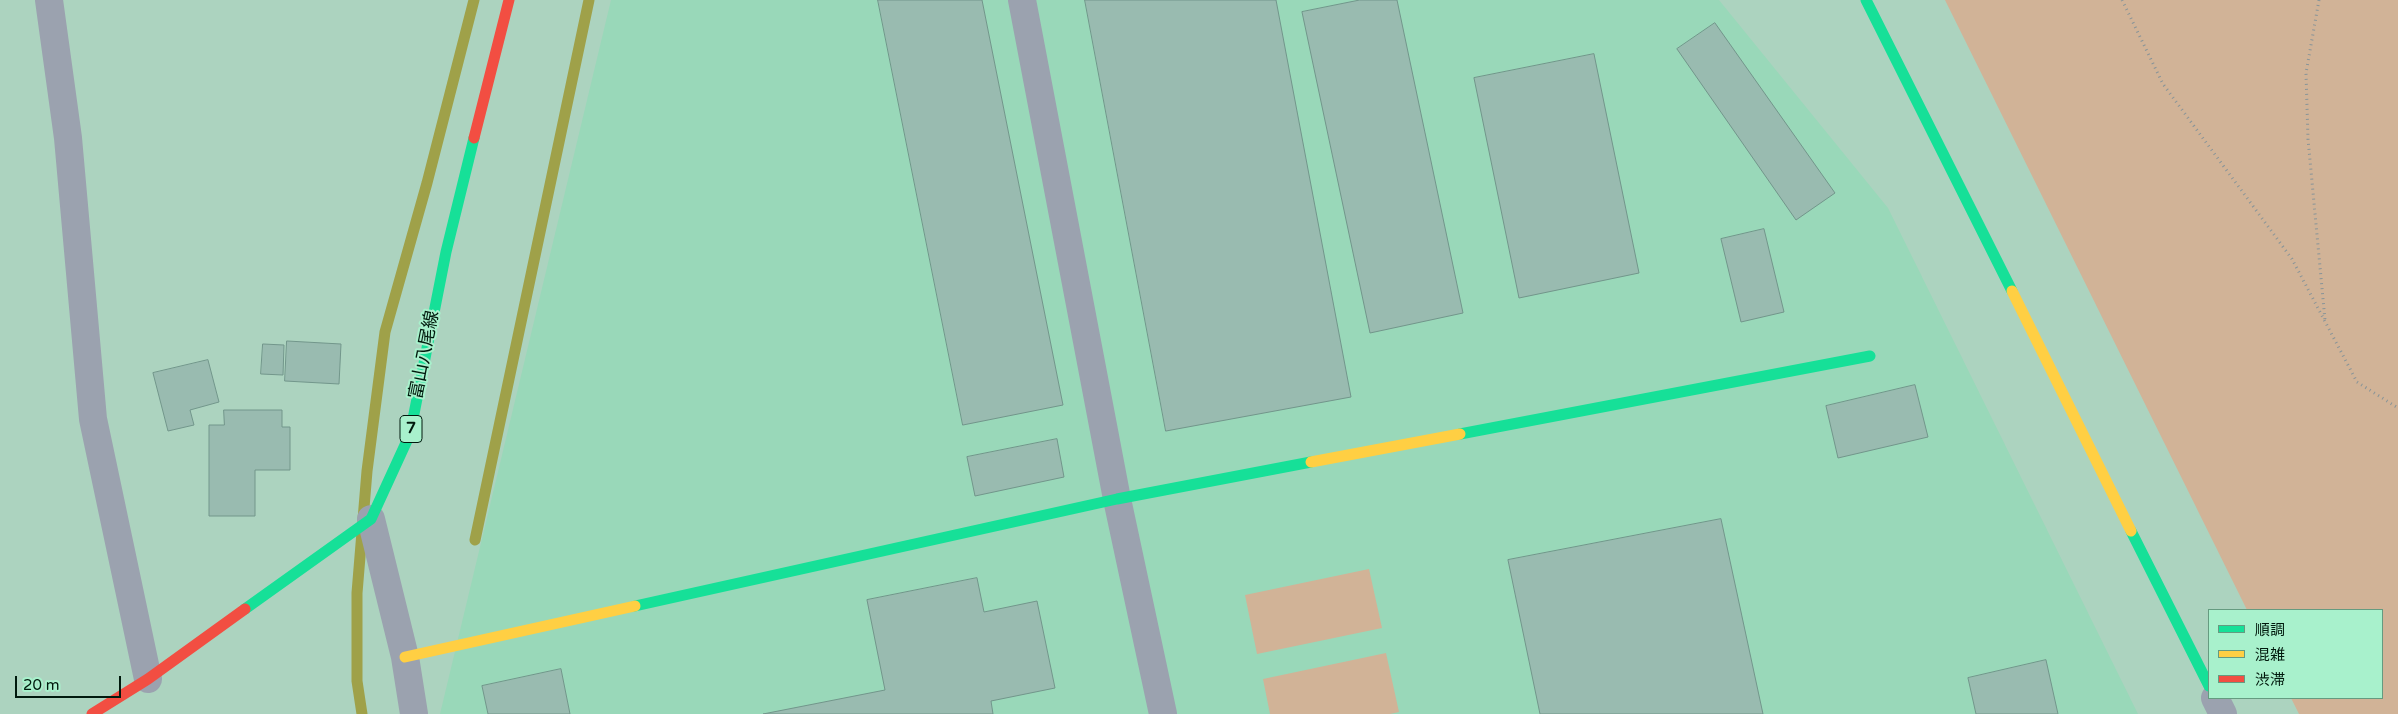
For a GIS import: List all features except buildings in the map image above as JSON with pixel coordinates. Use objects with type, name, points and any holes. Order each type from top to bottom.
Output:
[{"type":"street","points":[[49,0],[68,138],[93,419],[148,679]]},
{"type":"street","name":"富山八尾線","points":[[371,520],[410,434],[446,252],[509,0]]},
{"type":"street","points":[[1022,0],[1117,499],[1163,714]]},
{"type":"street","points":[[1866,0],[2208,684]]},
{"type":"street","points":[[405,657],[1117,499],[1870,356]]},
{"type":"street","points":[[92,714],[148,679],[371,520],[405,657],[414,714]]},
{"type":"street","points":[[2216,699],[2223,714]]},
{"type":"path","points":[[2122,0],[2163,84],[2292,259],[2357,382],[2398,408]]},
{"type":"path","points":[[2319,0],[2306,73],[2308,139],[2325,322]]},
{"type":"shaded area","points":[[611,0],[1719,0],[1888,208],[2138,714],[440,714]]},
{"type":"shaded area","points":[[1945,0],[2398,0],[2398,714],[2299,714],[2292,699],[2383,699],[2383,609],[2247,609]]},
{"type":"shaded area","points":[[1369,569],[1382,628],[1257,654],[1245,595]]},
{"type":"shaded area","points":[[1386,653],[1399,712],[1390,714],[1270,714],[1263,679]]},
{"type":"waterway","points":[[362,714],[357,681],[357,593],[367,471],[385,332],[427,183],[474,0]]},
{"type":"waterway","points":[[475,540],[589,0]]},
{"type":"traffic: fast","points":[[1866,0],[2012,291]]},
{"type":"traffic: fast","points":[[245,609],[371,519],[410,434],[446,252],[474,138]]},
{"type":"traffic: fast","points":[[1460,434],[1870,356]]},
{"type":"traffic: fast","points":[[635,606],[1117,499],[1311,462]]},
{"type":"traffic: fast","points":[[2131,531],[2208,684]]},
{"type":"traffic: slow","points":[[2012,291],[2131,531]]},
{"type":"traffic: slow","points":[[1311,462],[1460,434]]},
{"type":"traffic: slow","points":[[405,657],[635,606]]},
{"type":"traffic: jam","points":[[474,138],[509,0]]},
{"type":"traffic: jam","points":[[92,714],[148,679],[245,609]]}]
